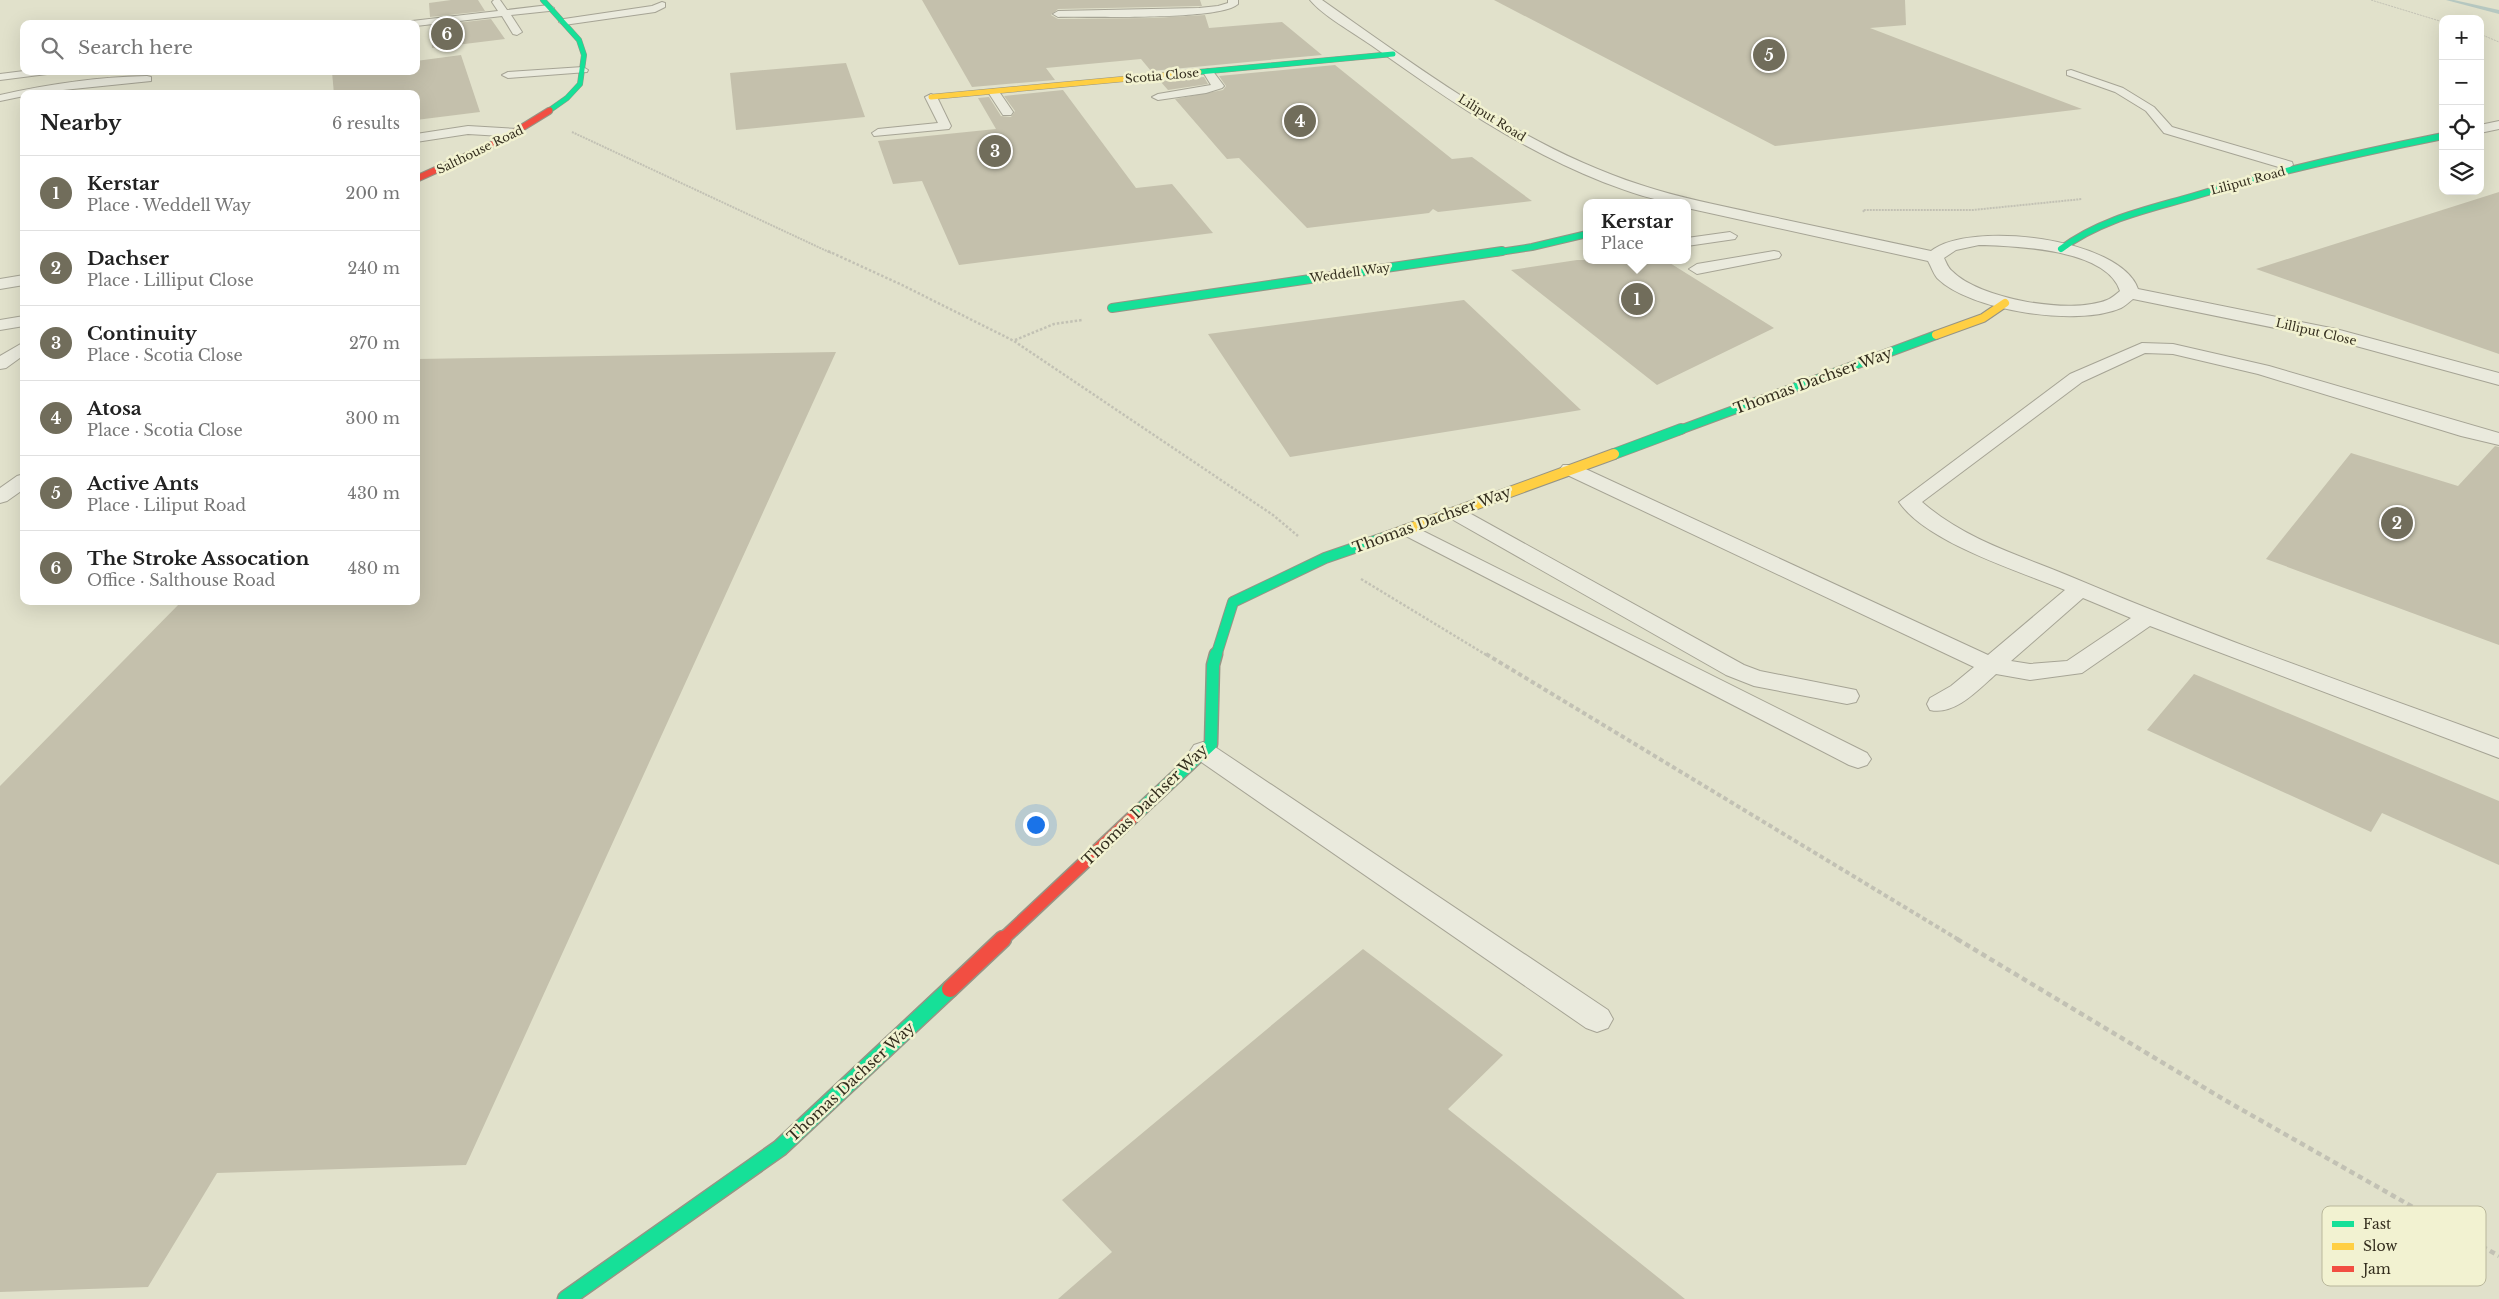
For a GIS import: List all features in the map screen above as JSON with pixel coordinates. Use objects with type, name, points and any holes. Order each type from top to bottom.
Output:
[{"type":"street","name":"Liliput Road","points":[[1315,0],[1393,54],[1512,132],[1553,156],[1658,199]]},
{"type":"street","points":[[546,4],[579,40],[584,55],[583,70]]},
{"type":"street","name":"Scotia Close","points":[[931,98],[1393,54]]},
{"type":"street","name":"Salthouse Road","points":[[420,178],[486,150],[517,133],[567,98],[580,84],[583,70]]},
{"type":"street","points":[[2484,128],[2499,126]]},
{"type":"street","name":"Liliput Road","points":[[2061,249],[2074,236],[2094,228],[2194,196],[2372,150],[2439,137]]},
{"type":"street","name":"Liliput Road","points":[[1691,204],[1935,257]]},
{"type":"street","name":"Weddell Way","points":[[1112,308],[1532,247],[1583,235]]},
{"type":"street","points":[[1979,240],[2005,240],[2061,249],[2110,267],[2124,278],[2130,293],[2126,299],[2113,306],[2092,310],[2036,308],[2006,303],[1959,286],[1944,276],[1936,266],[1935,257],[1943,249],[1958,243],[1979,240]]},
{"type":"street","points":[[0,284],[20,281]]},
{"type":"street","name":"Lilliput Close","points":[[2130,293],[2336,335],[2499,379]]},
{"type":"street","name":"Thomas Dachser Way","points":[[566,1299],[780,1148],[1211,744],[1213,665],[1233,602],[1325,558],[1409,530],[1983,318],[2006,303]]},
{"type":"lane","points":[[496,0],[518,32]]},
{"type":"lane","points":[[1058,14],[1199,12],[1220,9],[1233,4],[1233,0]]},
{"type":"lane","points":[[420,23],[504,13],[546,4]]},
{"type":"lane","points":[[564,22],[656,9],[662,5]]},
{"type":"lane","points":[[508,75],[583,70]]},
{"type":"lane","points":[[1158,97],[1215,88],[1218,84],[1208,72]]},
{"type":"lane","points":[[2071,73],[2119,90],[2150,109],[2168,130],[2286,165]]},
{"type":"lane","points":[[0,77],[20,74]]},
{"type":"lane","points":[[40,90],[126,79],[147,79]]},
{"type":"lane","points":[[994,92],[1007,112]]},
{"type":"lane","points":[[0,98],[20,94]]},
{"type":"lane","points":[[878,133],[944,126],[931,98]]},
{"type":"lane","points":[[420,137],[468,130],[517,133]]},
{"type":"lane","points":[[1691,241],[1730,236]]},
{"type":"lane","points":[[1691,264],[1774,255]]},
{"type":"lane","points":[[1690,264],[1714,280]]},
{"type":"lane","points":[[0,325],[20,321]]},
{"type":"lane","points":[[2499,439],[2468,432],[2263,370],[2173,349],[2142,348],[2076,378],[1909,502],[1926,518],[1956,535],[2080,589],[2148,617],[2499,748]]},
{"type":"lane","points":[[0,364],[20,350]]},
{"type":"lane","points":[[1570,469],[1990,666],[2030,672],[2073,668],[2148,617]]},
{"type":"lane","points":[[0,497],[20,483]]},
{"type":"lane","points":[[1455,513],[1728,667],[1754,678],[1847,696]]},
{"type":"lane","points":[[1409,530],[1858,760]]},
{"type":"lane","points":[[1939,704],[1960,692],[2080,589]]},
{"type":"lane","points":[[1202,751],[1597,1019]]},
{"type":"path","points":[[2371,0],[2439,21]]},
{"type":"path","points":[[2484,36],[2499,42]]},
{"type":"path","points":[[567,130],[697,192],[902,285],[1014,341],[1273,515],[1325,558],[2223,1099],[2411,1206]]},
{"type":"path","points":[[1014,341],[1054,324],[1112,315],[1112,308]]},
{"type":"path","points":[[2486,1249],[2499,1256]]},
{"type":"building","points":[[451,0],[478,0],[485,11],[430,17],[429,3]]},
{"type":"building","points":[[922,0],[1200,0],[1202,6],[1058,9],[1051,15],[1058,19],[1153,18],[1205,15],[1209,28],[1282,22],[1322,55],[1151,71],[1141,59],[1046,68],[1055,80],[972,87]]},
{"type":"building","points":[[1494,0],[1905,0],[1906,25],[1870,28],[2082,109],[1775,146]]},
{"type":"building","points":[[491,19],[505,39],[432,48],[430,26]]},
{"type":"building","points":[[461,55],[480,112],[420,120],[420,90],[334,90],[332,75],[420,75],[420,60]]},
{"type":"building","points":[[846,63],[865,117],[736,130],[730,73]]},
{"type":"building","points":[[1335,65],[1452,159],[1472,157],[1532,201],[1438,212],[1433,209],[1429,213],[1307,228],[1239,158],[1227,159],[1175,99],[1223,90],[1226,86],[1219,76]]},
{"type":"building","points":[[1204,77],[1208,84],[1168,90],[1160,81]]},
{"type":"building","points":[[1063,90],[1136,188],[1172,184],[1213,233],[959,265],[922,181],[893,184],[878,141],[996,129],[978,98],[989,97],[1001,116],[1011,117],[1015,111],[1004,96]]},
{"type":"building","points":[[2499,192],[2499,354],[2256,269]]},
{"type":"building","points":[[1577,260],[1583,260],[1583,264],[1671,264],[1774,328],[1657,385],[1511,270]]},
{"type":"building","points":[[1464,300],[1581,410],[1290,457],[1208,334]]},
{"type":"building","points":[[836,352],[466,1165],[217,1173],[148,1287],[0,1292],[0,786],[178,605],[420,605],[420,359]]},
{"type":"building","points":[[2495,446],[2499,447],[2499,645],[2266,559],[2351,453],[2458,486]]},
{"type":"building","points":[[2194,674],[2499,801],[2499,865],[2382,813],[2371,832],[2147,730]]},
{"type":"building","points":[[1363,949],[1503,1055],[1448,1109],[1685,1299],[1058,1299],[1112,1252],[1062,1200]]},
{"type":"waterway","points":[[2448,0],[2499,12]]},
{"type":"traffic: fast","points":[[543,0],[579,40],[584,55],[580,84],[567,98],[550,110]]},
{"type":"traffic: fast","points":[[1199,72],[1393,54]]},
{"type":"traffic: fast","points":[[2061,249],[2099,226],[2169,203],[2305,166],[2439,137]]},
{"type":"traffic: fast","points":[[1112,308],[1532,247],[1583,235]]},
{"type":"traffic: fast","points":[[1614,454],[1936,335]]},
{"type":"traffic: fast","points":[[1134,816],[1211,744],[1213,665],[1233,602],[1325,558],[1389,536]]},
{"type":"traffic: fast","points":[[566,1299],[780,1148],[950,989]]},
{"type":"traffic: slow","points":[[931,97],[1199,72]]},
{"type":"traffic: slow","points":[[1936,335],[1983,318],[2005,303]]},
{"type":"traffic: slow","points":[[1389,536],[1614,454]]},
{"type":"traffic: jam","points":[[420,177],[502,140],[550,110]]},
{"type":"traffic: jam","points":[[950,989],[1134,816]]},
{"type":"place","name":"The Stroke Assocation","points":[[447,34]]},
{"type":"place","name":"Active Ants","points":[[1769,55]]},
{"type":"place","name":"Atosa","points":[[1300,121]]},
{"type":"place","name":"Continuity","points":[[995,151]]},
{"type":"place","name":"Kerstar","points":[[1637,299]]},
{"type":"place","name":"Dachser","points":[[2397,523]]}]
